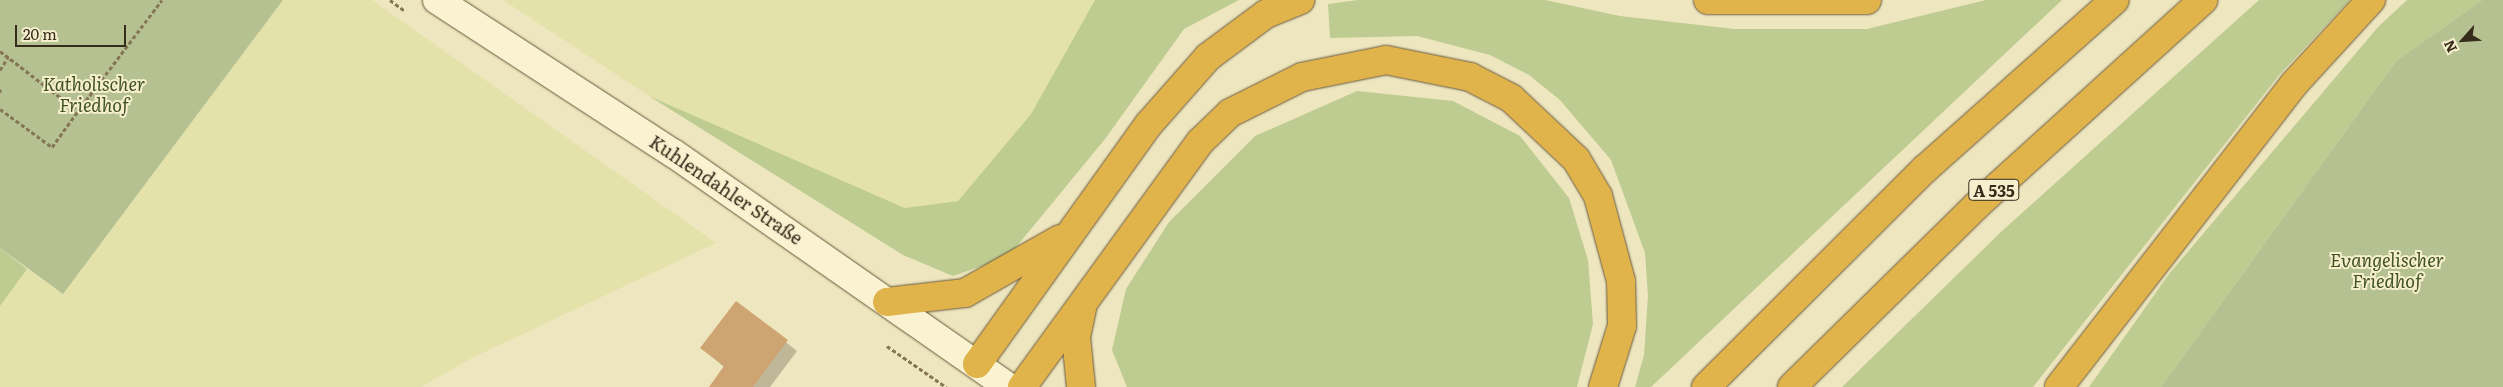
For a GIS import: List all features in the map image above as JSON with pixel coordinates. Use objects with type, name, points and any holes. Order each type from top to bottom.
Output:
[{"type":"highway","points":[[977,364],[1148,124],[1208,57],[1266,14],[1300,0]]},
{"type":"highway","points":[[1708,0],[1867,0]]},
{"type":"highway","points":[[1706,387],[1926,169],[2115,0]]},
{"type":"highway","name":"A 535","points":[[1792,387],[1976,206],[2203,0]]},
{"type":"highway","points":[[2059,387],[2294,84],[2371,0]]},
{"type":"highway","points":[[1022,387],[1201,141],[1230,113],[1302,77],[1386,60],[1426,66],[1470,77],[1511,98],[1576,159],[1598,196],[1621,281],[1622,326],[1603,387]]},
{"type":"highway","points":[[887,302],[966,293],[1016,268],[1072,232]]},
{"type":"highway","points":[[1081,387],[1076,337],[1083,303]]},
{"type":"main road","name":"Kuhlendahler Straße","points":[[437,0],[672,153],[1009,387]]},
{"type":"path","points":[[0,109],[52,147],[162,0]]},
{"type":"path","points":[[390,0],[411,15]]},
{"type":"path","points":[[0,51],[78,111]]},
{"type":"path","points":[[0,70],[8,57]]},
{"type":"path","points":[[0,89],[0,94]]},
{"type":"path","points":[[883,343],[946,387]]},
{"type":"shaded area","points":[[283,0],[372,0],[716,243],[472,358],[421,387],[0,387],[0,306],[27,269],[63,294]]},
{"type":"shaded area","points":[[503,0],[1095,0],[1031,114],[958,201],[906,208],[649,96]]},
{"type":"green space","name":"Katholischer Friedhof","points":[[0,0],[283,0],[63,294],[0,248]]},
{"type":"green space","points":[[1095,0],[1239,0],[1184,29],[1105,139],[1008,257],[953,276],[903,255],[649,96],[905,208],[958,201],[1031,114]]},
{"type":"green space","points":[[1358,0],[1545,0],[1620,16],[1735,29],[1867,29],[1986,0],[2062,0],[1651,387],[1635,387],[1644,355],[1648,296],[1645,253],[1611,160],[1560,100],[1529,75],[1490,55],[1417,36],[1330,38],[1328,4]]},
{"type":"green space","points":[[2259,0],[2350,0],[2280,74],[2033,387],[1842,387],[2003,230]]},
{"type":"green space","points":[[2407,0],[2482,0],[2396,61],[2161,387],[2089,387],[2169,274],[2378,27]]},
{"type":"green space","name":"Evangelischer Friedhof","points":[[2482,0],[2503,0],[2503,387],[2161,387],[2396,61]]},
{"type":"green space","points":[[1357,91],[1453,101],[1520,136],[1569,198],[1588,260],[1593,324],[1577,387],[1127,387],[1112,350],[1126,289],[1169,222],[1255,136]]},
{"type":"green space","points":[[0,248],[27,269],[0,306]]},
{"type":"building","points":[[736,301],[788,340],[753,387],[709,387],[724,366],[700,348]]}]
